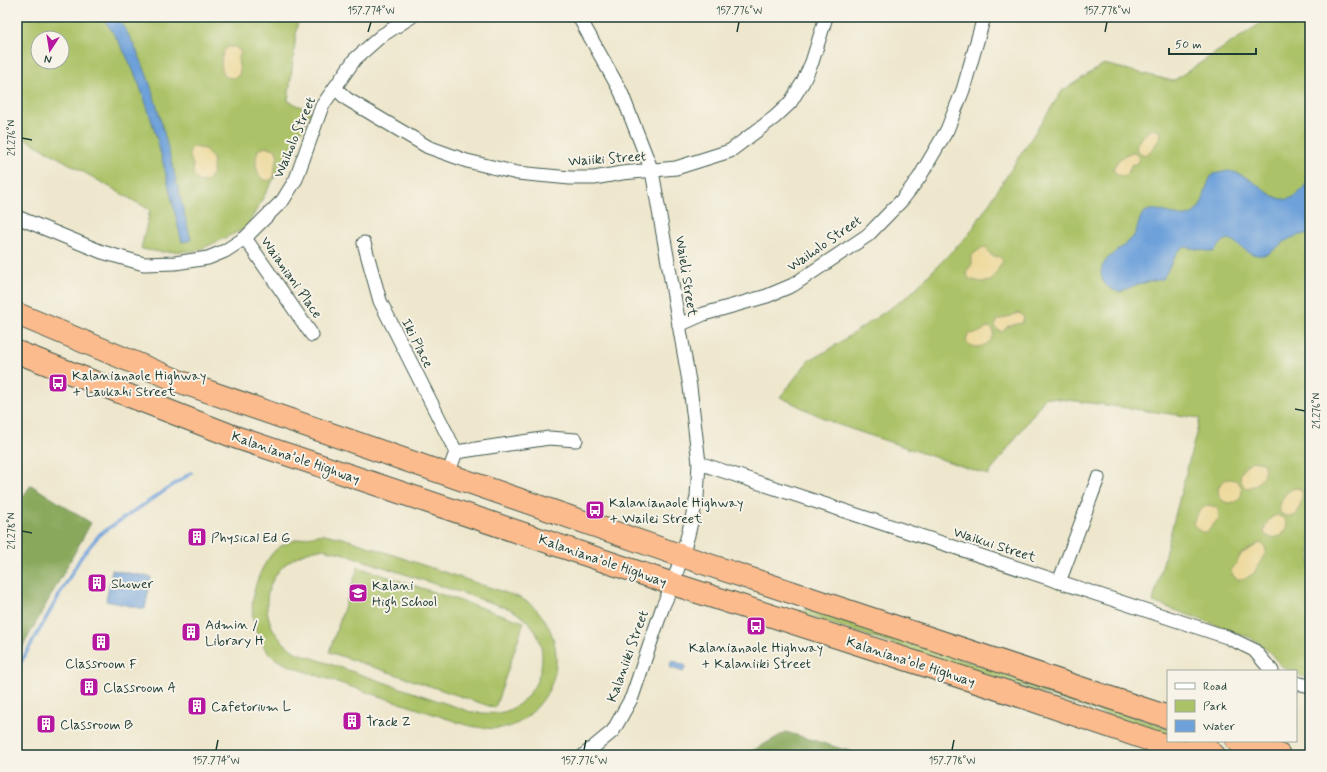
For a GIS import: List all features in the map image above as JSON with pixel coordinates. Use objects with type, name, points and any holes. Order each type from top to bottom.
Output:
[{"type":"highway","name":"Kalaniana’ole Highway","points":[[17,314],[181,382],[682,556],[1167,717]]},
{"type":"highway","name":"Kalaniana’ole Highway","points":[[17,352],[235,437],[673,584],[1022,697],[1194,755]]},
{"type":"highway","points":[[1198,742],[1214,755]]},
{"type":"highway","points":[[1241,742],[1277,750]]},
{"type":"street","name":"Waiholo Street","points":[[17,216],[102,252],[144,264],[175,263],[208,258],[225,251],[245,238],[283,200],[296,178],[322,106],[355,59],[381,36],[411,17]]},
{"type":"street","name":"Waieli Street","points":[[578,17],[621,92],[652,171],[690,387],[698,463],[697,497],[682,556]]},
{"type":"street","name":"Waiiki Street","points":[[335,88],[347,99],[428,147],[467,161],[517,173],[570,178],[594,178],[622,173],[676,168],[730,151],[775,117],[790,103],[803,82],[812,62],[826,17]]},
{"type":"street","name":"Waiholo Street","points":[[679,325],[704,314],[767,296],[793,285],[868,234],[902,200],[919,178],[947,130],[962,90],[984,17]]},
{"type":"street","name":"Waianiani Place","points":[[245,238],[312,335]]},
{"type":"street","name":"Iki Place","points":[[364,243],[380,301],[456,452]]},
{"type":"street","points":[[448,474],[456,452],[549,438],[576,440]]},
{"type":"street","name":"Waikui Street","points":[[698,463],[1227,637],[1254,650],[1266,661],[1271,670]]},
{"type":"street","points":[[1059,582],[1098,478]]},
{"type":"street","name":"Kalaniiki Street","points":[[584,755],[613,731],[632,696],[682,556]]},
{"type":"street","points":[[1297,683],[1310,686]]},
{"type":"green space","points":[[17,17],[300,17],[298,19],[288,101],[311,111],[246,228],[197,251],[161,252],[141,249],[150,210],[17,134]]},
{"type":"green space","points":[[1270,17],[1310,17],[1310,679],[1297,674],[1297,670],[1291,670],[1283,667],[1271,653],[1251,638],[1153,602],[1200,418],[1046,397],[988,475],[836,424],[780,397],[809,360],[827,351],[908,296],[969,234],[1062,91],[1104,64],[1173,81]]},
{"type":"green space","points":[[31,485],[91,523],[17,657],[17,505]]},
{"type":"green space","points":[[324,534],[343,538],[521,598],[530,604],[538,611],[546,622],[552,635],[555,647],[555,673],[551,686],[545,697],[530,714],[512,726],[498,728],[476,727],[295,668],[273,657],[260,640],[255,628],[252,603],[258,577],[271,555],[282,546],[295,540]],"holes":[[[322,549],[341,553],[510,609],[522,616],[534,629],[540,641],[542,654],[538,679],[532,690],[523,700],[508,711],[492,713],[471,712],[295,652],[279,638],[272,627],[268,613],[267,599],[270,586],[276,575],[295,557]]]},
{"type":"green space","points":[[358,567],[524,622],[495,708],[329,652]]},
{"type":"green space","points":[[802,609],[810,609],[1160,725],[1167,728],[1167,735],[796,612]]},
{"type":"green space","points":[[786,732],[862,755],[745,755]]},
{"type":"sand","points":[[227,47],[235,47],[241,52],[238,60],[240,70],[239,75],[234,78],[226,77],[221,66],[223,53]]},
{"type":"sand","points":[[1153,129],[1159,131],[1161,136],[1152,150],[1145,155],[1138,153],[1136,146],[1139,141],[1145,134]]},
{"type":"sand","points":[[193,147],[205,149],[213,159],[212,175],[207,181],[198,181],[193,175],[193,166],[189,153]]},
{"type":"sand","points":[[267,147],[275,149],[278,156],[274,177],[269,180],[265,180],[261,178],[258,173],[256,161],[259,149]]},
{"type":"sand","points":[[1133,152],[1139,157],[1138,163],[1131,165],[1129,171],[1124,176],[1117,175],[1113,169],[1118,160]]},
{"type":"sand","points":[[985,247],[992,256],[1000,257],[1003,261],[991,281],[981,282],[969,279],[966,272],[972,264],[972,255]]},
{"type":"sand","points":[[1019,313],[1024,317],[1022,323],[1008,326],[1002,332],[996,329],[995,326],[998,320]]},
{"type":"sand","points":[[988,327],[994,332],[993,337],[987,344],[977,347],[969,345],[966,341],[968,334],[978,333]]},
{"type":"sand","points":[[1252,461],[1263,463],[1264,471],[1258,483],[1246,488],[1240,477],[1245,467]]},
{"type":"sand","points":[[1230,479],[1235,480],[1241,486],[1241,496],[1235,502],[1230,503],[1225,502],[1219,496],[1218,491],[1219,486],[1225,480]]},
{"type":"sand","points":[[1295,488],[1301,489],[1302,492],[1301,503],[1297,513],[1295,516],[1287,516],[1280,513],[1281,501],[1288,492]]},
{"type":"sand","points":[[1209,505],[1218,508],[1219,518],[1207,532],[1201,532],[1193,524],[1201,510]]},
{"type":"sand","points":[[1277,515],[1285,519],[1287,528],[1281,536],[1272,538],[1265,535],[1264,529],[1269,520]]},
{"type":"sand","points":[[1260,543],[1265,546],[1266,552],[1254,573],[1245,579],[1239,580],[1234,577],[1230,570],[1236,564],[1241,554]]},
{"type":"water","points":[[102,17],[117,17],[127,32],[142,63],[159,114],[191,240],[182,242],[153,125],[143,96],[132,68],[118,41]]},
{"type":"water","points":[[1228,171],[1240,174],[1271,195],[1281,199],[1290,198],[1300,192],[1310,177],[1310,233],[1292,238],[1271,252],[1263,255],[1250,253],[1229,239],[1225,240],[1213,252],[1185,247],[1178,251],[1163,279],[1138,284],[1120,292],[1113,290],[1106,285],[1101,274],[1102,267],[1111,256],[1133,237],[1140,218],[1144,213],[1147,211],[1158,210],[1181,216],[1192,214],[1197,210],[1203,201],[1208,184],[1213,174]]},
{"type":"water","points":[[112,570],[151,577],[145,609],[106,601]]},
{"type":"water","points":[[672,660],[686,666],[683,672],[669,667]]},
{"type":"waterway","points":[[17,669],[81,557],[100,534],[191,473]]},
{"type":"place","name":"Kalanianaole Highway + Laukahi Street","points":[[58,383]]},
{"type":"place","name":"Kalanianaole Highway + Wailei Street","points":[[595,510]]},
{"type":"place","name":"Physical Ed G","points":[[197,537]]},
{"type":"place","name":"Shower","points":[[97,583]]},
{"type":"place","name":"Kalani High School","points":[[358,593]]},
{"type":"place","name":"Kalanianaole Highway + Kalaniiki Street","points":[[756,626]]},
{"type":"place","name":"Admin / Library H","points":[[191,632]]},
{"type":"place","name":"Classroom F","points":[[101,642]]},
{"type":"place","name":"Classroom A","points":[[89,687]]},
{"type":"place","name":"Cafetorium L","points":[[197,706]]},
{"type":"place","name":"Track Z","points":[[352,721]]},
{"type":"place","name":"Classroom B","points":[[46,724]]}]
